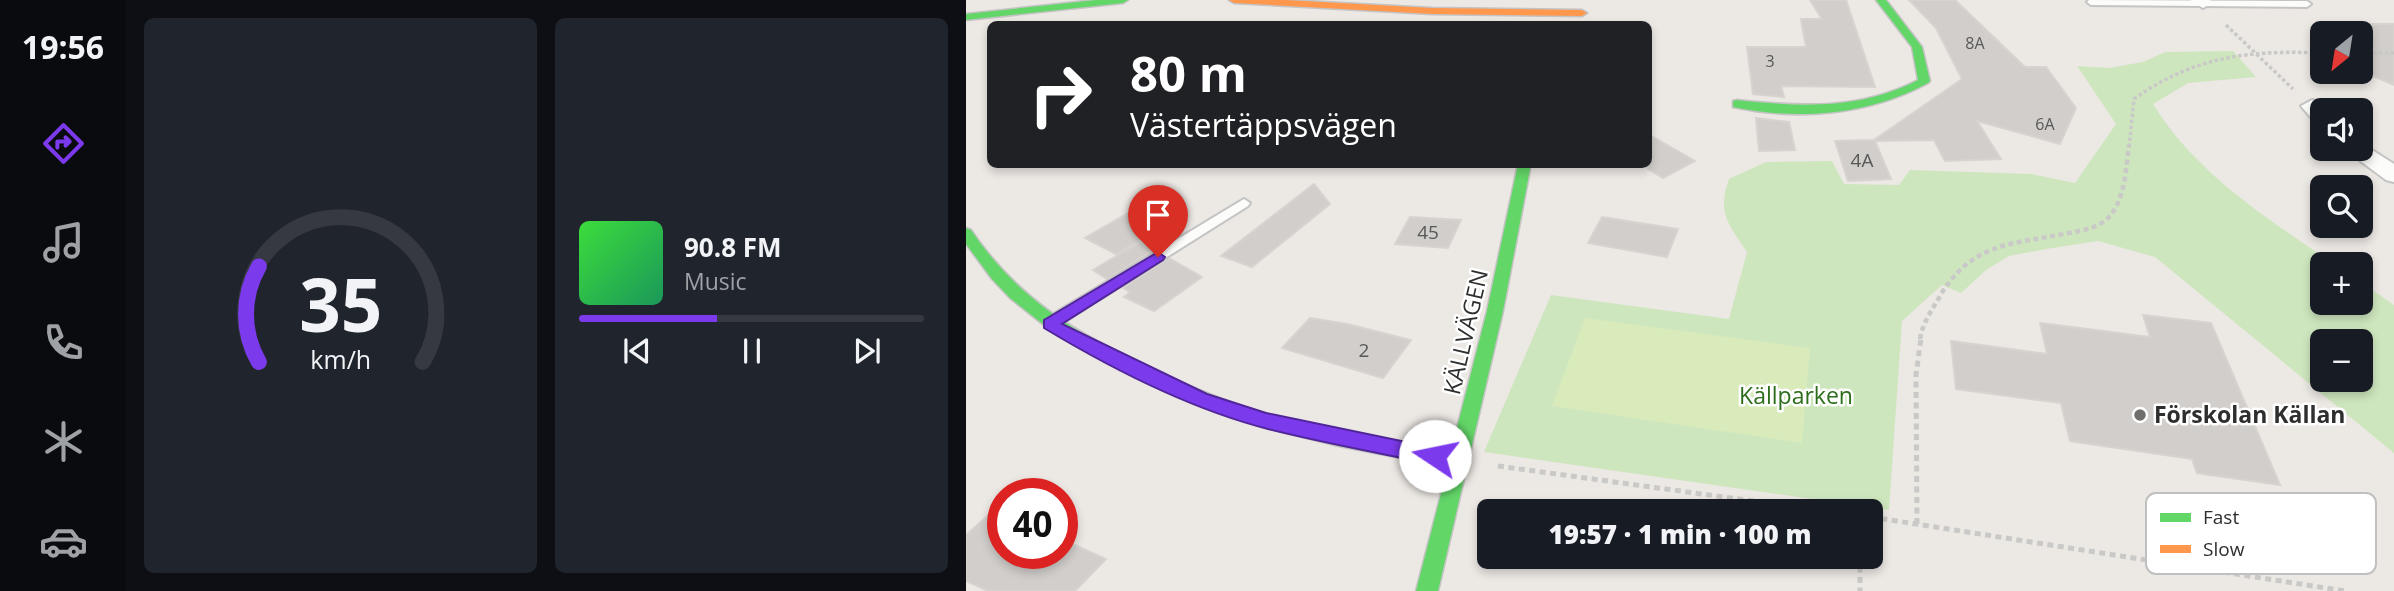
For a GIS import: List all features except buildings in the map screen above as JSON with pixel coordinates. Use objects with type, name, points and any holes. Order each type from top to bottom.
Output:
[{"type":"street","points":[[966,17],[1123,0]]},
{"type":"street","points":[[1234,0],[1432,11],[1581,12]]},
{"type":"street","points":[[1737,104],[1794,110],[1857,108],[1887,102],[1909,93],[1924,81],[1926,64],[1919,45],[1881,0]]},
{"type":"street","points":[[2373,159],[2394,175]]},
{"type":"street","name":"KÄLLVÄGEN","points":[[1427,591],[1460,461],[1524,168]]},
{"type":"street","points":[[966,233],[998,282],[1050,324],[1139,371],[1201,399],[1240,412],[1350,440],[1460,461]]},
{"type":"lane","points":[[2091,2],[2307,4]]},
{"type":"lane","points":[[1050,324],[1244,203]]},
{"type":"path","points":[[2201,2],[2310,105]]},
{"type":"path","points":[[1917,524],[1916,375],[1922,327],[1955,273],[1971,258],[1996,248],[2093,228],[2106,221],[2116,209],[2127,160],[2134,99],[2146,90],[2192,67],[2253,52],[2310,53]]},
{"type":"path","points":[[2373,53],[2394,54]]},
{"type":"path","points":[[1460,461],[1738,499]]},
{"type":"path","points":[[1883,519],[2146,560]]},
{"type":"path","points":[[1860,569],[1860,591]]},
{"type":"path","points":[[2236,574],[2345,591]]},
{"type":"green space","name":"Källparken","points":[[2233,51],[2256,77],[2188,83],[2153,104],[2190,152],[2212,174],[2259,212],[2317,252],[2310,252],[2310,315],[2373,315],[2373,290],[2394,305],[2394,453],[2320,392],[2373,392],[2373,329],[2310,329],[2310,384],[2155,257],[2098,241],[2009,256],[1986,270],[1961,293],[1942,285],[1902,321],[1889,510],[1883,509],[1883,499],[1812,499],[1484,452],[1551,295],[1729,319],[1747,252],[1734,233],[1724,209],[1729,179],[1766,162],[1832,161],[1844,184],[1899,185],[1910,170],[2031,174],[2075,183],[2116,124],[2077,66],[2109,68],[2143,62],[2165,52]]},
{"type":"green space","name":"Källparken","points":[[1585,318],[1810,348],[1802,443],[1552,406]]},
{"type":"traffic: fast","points":[[966,17],[1123,0]]},
{"type":"traffic: fast","points":[[1737,104],[1834,109],[1880,101],[1924,81],[1917,47],[1881,0]]},
{"type":"traffic: fast","points":[[1427,591],[1495,311],[1524,168]]},
{"type":"traffic: fast","points":[[966,233],[997,276],[1034,310],[1100,351],[1159,379],[1212,402],[1267,421],[1460,461]]},
{"type":"traffic: slow","points":[[1234,0],[1432,11],[1582,13]]},
{"type":"place","name":"Förskolan Källan","points":[[2140,415]]},
{"type":"route","points":[[1158,257],[1050,324],[1139,371],[1201,399],[1266,421],[1435,456]]}]
